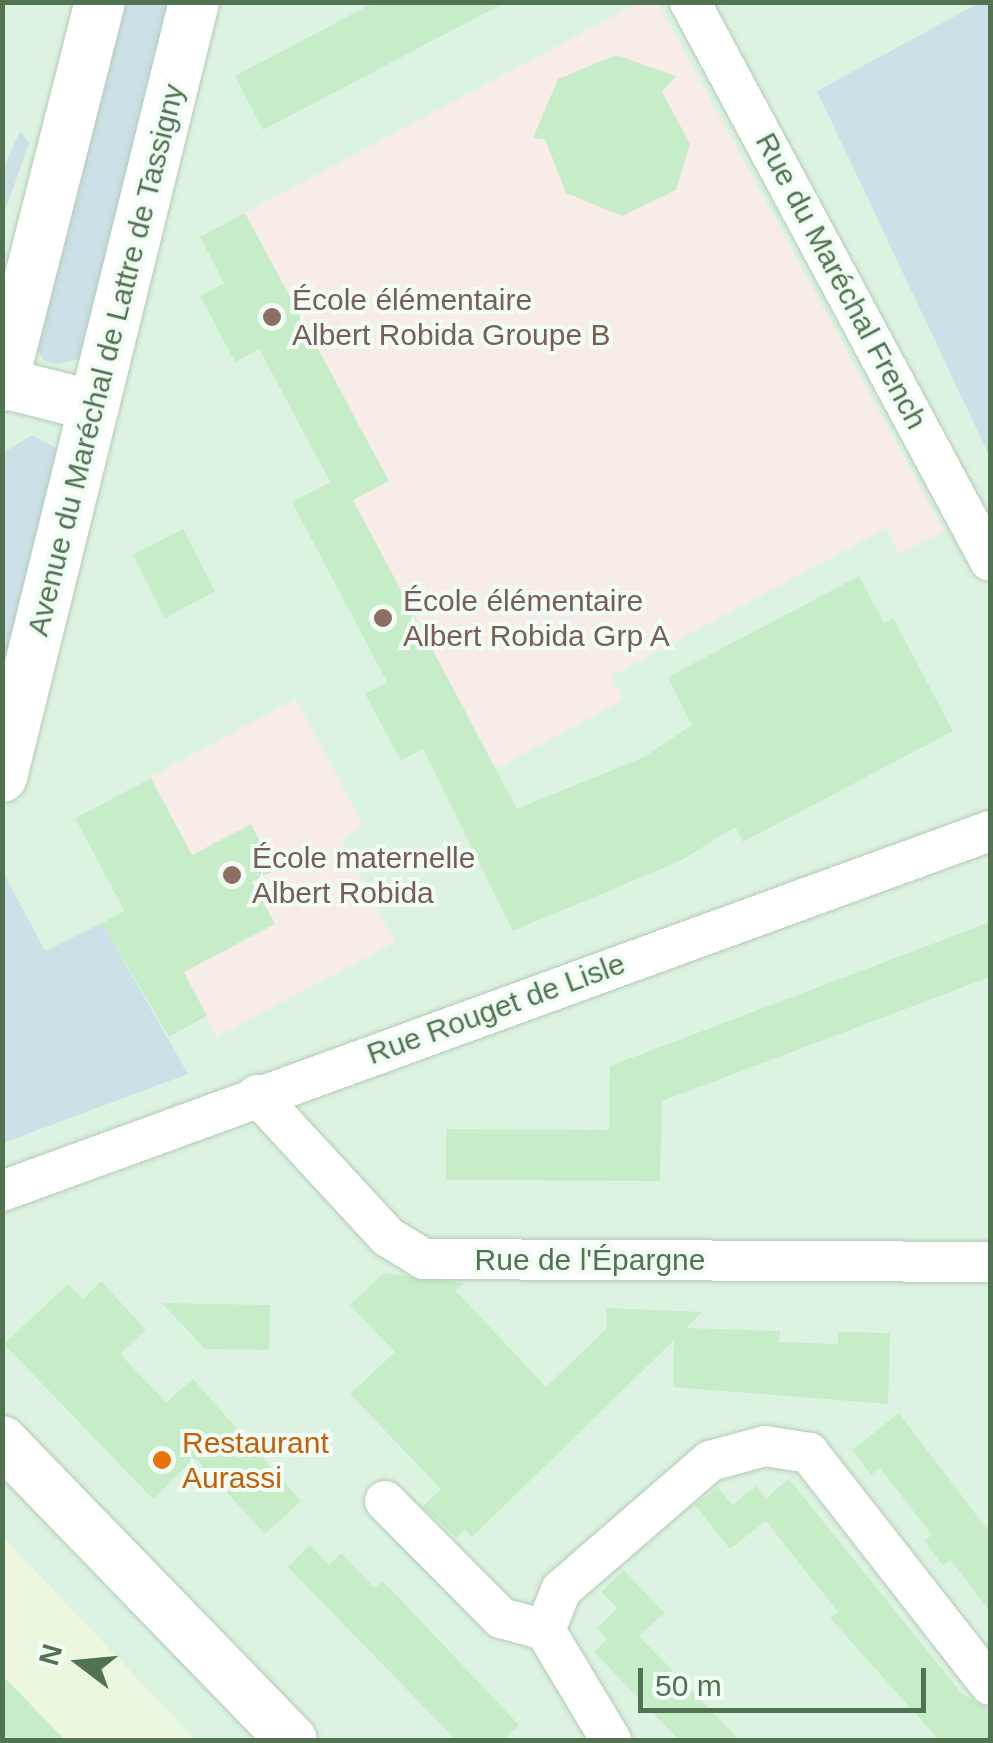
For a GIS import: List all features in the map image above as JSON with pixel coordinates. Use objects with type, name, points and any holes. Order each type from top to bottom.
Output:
[{"type":"street","points":[[94,406],[3,384],[14,292],[100,2]]},
{"type":"street","name":"Avenue du Maréchal de Lattre de Tassigny","points":[[2,776],[194,2]]},
{"type":"street","name":"Rue du Maréchal French","points":[[690,2],[990,561]]},
{"type":"street","name":"Rue Rouget de Lisle","points":[[2,1190],[990,831]]},
{"type":"street","name":"Rue de l'Épargne","points":[[257,1095],[388,1237],[424,1259],[990,1262]]},
{"type":"street","points":[[2,1441],[292,1740]]},
{"type":"street","points":[[594,1735],[544,1630],[561,1590],[710,1461],[765,1446],[809,1453],[990,1685]]},
{"type":"street","points":[[385,1501],[501,1618],[544,1630]]},
{"type":"shaded area","points":[[981,2],[990,3],[990,457],[817,91]]},
{"type":"shaded area","points":[[3,3],[990,3],[990,1740],[3,1740]]},
{"type":"shaded area","points":[[117,3],[176,3],[80,359],[57,364],[44,361],[33,340]]},
{"type":"shaded area","points":[[638,3],[658,3],[944,531],[899,554],[886,528],[611,676],[623,700],[447,795],[423,749],[401,761],[365,694],[387,682],[292,502],[329,481],[259,350],[235,362],[200,296],[224,283],[200,237]]},
{"type":"shaded area","points":[[20,131],[29,143],[3,217],[3,170]]},
{"type":"shaded area","points":[[32,435],[56,448],[60,466],[3,697],[3,453]]},
{"type":"shaded area","name":"École maternelle Albert Robida","points":[[296,699],[363,826],[341,839],[395,942],[216,1037],[207,1017],[169,1037],[102,923],[123,911],[75,818]]},
{"type":"shaded area","points":[[2,870],[45,951],[102,923],[188,1074],[3,1143]]},
{"type":"shaded area","points":[[3,1537],[196,1740],[3,1740]]},
{"type":"building","points":[[375,2],[506,2],[263,130],[235,76]]},
{"type":"building","points":[[616,55],[676,76],[662,92],[690,144],[676,190],[622,216],[566,193],[545,139],[533,138],[558,79]]},
{"type":"building","points":[[245,213],[389,481],[353,500],[517,809],[644,757],[692,725],[668,677],[859,576],[884,623],[893,618],[953,731],[743,842],[735,827],[680,861],[513,931],[423,749],[401,761],[365,694],[387,682],[292,502],[330,482],[259,349],[235,362],[200,296],[224,283],[200,237]]},
{"type":"building","points":[[183,529],[215,591],[165,618],[133,555]]},
{"type":"building","points":[[151,778],[192,855],[251,824],[275,870],[252,882],[275,924],[184,972],[207,1016],[169,1037],[102,923],[124,911],[75,818]]},
{"type":"building","points":[[990,922],[990,977],[662,1101],[660,1181],[446,1180],[446,1129],[609,1130],[610,1066]]},
{"type":"building","points":[[384,1273],[464,1283],[456,1291],[546,1387],[606,1329],[607,1308],[702,1312],[686,1328],[780,1331],[779,1342],[838,1344],[838,1332],[890,1333],[888,1404],[673,1387],[674,1340],[472,1537],[465,1529],[456,1538],[423,1506],[441,1489],[350,1394],[395,1352],[350,1305]]},
{"type":"building","points":[[101,1281],[146,1330],[120,1354],[166,1402],[193,1379],[301,1501],[265,1534],[195,1458],[153,1499],[4,1344],[68,1284],[83,1299]]},
{"type":"building","points":[[162,1303],[270,1305],[269,1350],[205,1349]]},
{"type":"building","points":[[899,1413],[990,1533],[990,1611],[950,1560],[943,1566],[924,1541],[932,1535],[880,1468],[871,1475],[852,1450]]},
{"type":"building","points":[[789,1479],[962,1694],[987,1708],[990,1740],[939,1740],[830,1618],[838,1612],[766,1521],[730,1549],[695,1505],[718,1487],[732,1505],[756,1486],[766,1498]]},
{"type":"building","points":[[310,1545],[329,1565],[341,1553],[375,1588],[383,1581],[519,1725],[503,1740],[456,1740],[288,1567]]},
{"type":"building","points":[[624,1570],[664,1613],[639,1636],[740,1740],[679,1740],[594,1652],[607,1639],[597,1628],[617,1608],[601,1592]]},
{"type":"building","points":[[2,1675],[65,1740],[2,1740]]},
{"type":"place","name":"École élémentaire Albert Robida Groupe B","points":[[272,317]]},
{"type":"place","name":"École élémentaire Albert Robida Grp A","points":[[383,618]]},
{"type":"place","name":"École maternelle Albert Robida","points":[[232,875]]},
{"type":"place","name":"Restaurant Aurassi","points":[[162,1460]]}]
